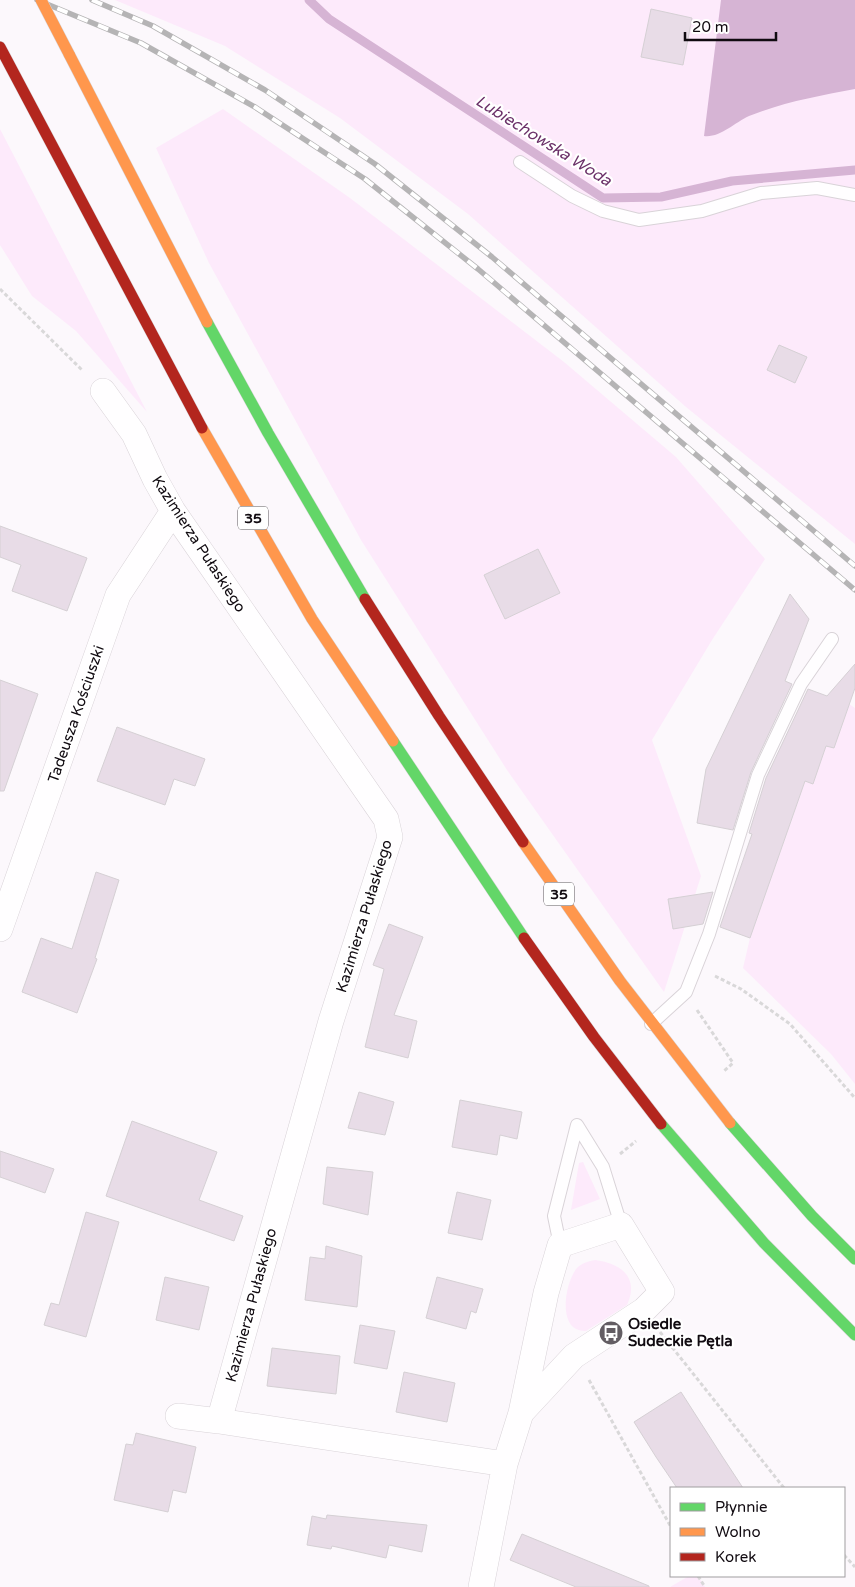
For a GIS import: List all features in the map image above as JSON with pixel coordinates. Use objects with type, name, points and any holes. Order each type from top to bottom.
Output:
[{"type":"main road","name":"35","points":[[41,0],[262,422],[331,542],[468,763],[651,1024],[760,1160],[808,1214],[855,1259]]},
{"type":"main road","name":"35","points":[[0,47],[192,410],[312,619],[531,948],[594,1037],[666,1131],[764,1243],[855,1335]]},
{"type":"street","name":"Kazimierza Pułaskiego","points":[[104,391],[134,434],[155,479],[173,511],[386,819],[390,837],[331,1020],[219,1421]]},
{"type":"street","name":"Tadeusza Kościuszki","points":[[0,929],[118,595],[173,511]]},
{"type":"street","points":[[480,1587],[505,1464],[521,1413],[546,1293],[560,1245],[621,1226],[662,1292],[644,1310],[574,1356],[521,1413]]},
{"type":"street","points":[[178,1416],[505,1464]]},
{"type":"lane","points":[[520,162],[572,196],[603,211],[639,220],[702,212],[761,193],[816,188],[855,195]]},
{"type":"lane","points":[[651,1024],[686,992],[709,934],[758,775],[801,684],[832,639]]},
{"type":"lane","points":[[560,1245],[554,1216],[577,1125],[603,1167],[621,1226]]},
{"type":"path","points":[[0,288],[104,391]]},
{"type":"path","points":[[696,968],[741,988],[790,1024],[855,1098]]},
{"type":"path","points":[[686,992],[733,1063],[720,1074]]},
{"type":"path","points":[[603,1167],[638,1139]]},
{"type":"path","points":[[656,1327],[783,1487]]},
{"type":"path","points":[[584,1372],[670,1525]]},
{"type":"path","points":[[845,1556],[855,1567]]},
{"type":"shaded area","points":[[115,0],[855,0],[855,544],[686,407],[468,214],[340,118],[225,46]]},
{"type":"shaded area","points":[[721,0],[855,0],[855,89],[775,107],[749,116],[716,135],[704,136]]},
{"type":"shaded area","points":[[223,109],[350,198],[564,362],[676,457],[765,559],[712,640],[652,740],[701,876],[664,992],[507,770],[361,540],[209,263],[156,148]]},
{"type":"shaded area","points":[[0,129],[147,412],[76,331],[32,296],[0,245]]},
{"type":"shaded area","points":[[849,704],[855,708],[855,1084],[831,1054],[743,968],[750,938],[805,781],[813,784],[826,746],[834,748]]},
{"type":"shaded area","points":[[583,1162],[600,1199],[571,1210],[579,1163]]},
{"type":"shaded area","points":[[595,1260],[612,1264],[625,1273],[631,1287],[630,1295],[627,1305],[586,1331],[580,1330],[572,1326],[568,1320],[566,1297],[573,1273],[586,1262]]},
{"type":"shaded area","points":[[687,1577],[699,1577],[705,1587],[670,1587]]},
{"type":"building","points":[[651,9],[692,18],[683,65],[641,57]]},
{"type":"building","points":[[779,345],[807,357],[795,383],[767,370]]},
{"type":"building","points":[[0,526],[87,558],[67,611],[12,591],[21,565],[0,557]]},
{"type":"building","points":[[538,549],[560,593],[505,619],[484,575]]},
{"type":"building","points":[[790,594],[809,619],[785,681],[792,684],[751,772],[733,830],[697,823],[706,769]]},
{"type":"building","points":[[855,664],[855,688],[834,748],[826,746],[813,784],[805,781],[750,938],[720,927],[752,834],[749,833],[766,778],[808,689],[827,696]]},
{"type":"building","points":[[0,680],[38,694],[4,791],[0,791]]},
{"type":"building","points":[[117,727],[205,759],[195,786],[174,779],[165,805],[97,781]]},
{"type":"building","points":[[96,872],[119,880],[95,958],[97,959],[77,1013],[22,992],[41,938],[72,949]]},
{"type":"building","points":[[713,892],[703,924],[673,929],[668,899]]},
{"type":"building","points":[[389,924],[423,937],[394,1015],[417,1021],[408,1058],[365,1047],[384,969],[373,965]]},
{"type":"building","points":[[359,1092],[394,1102],[385,1135],[348,1128]]},
{"type":"building","points":[[460,1100],[522,1112],[517,1139],[500,1135],[497,1155],[452,1147]]},
{"type":"building","points":[[132,1121],[217,1152],[199,1200],[243,1216],[234,1241],[106,1196]]},
{"type":"building","points":[[0,1151],[54,1169],[45,1193],[0,1177]]},
{"type":"building","points":[[327,1167],[373,1172],[368,1215],[323,1204]]},
{"type":"building","points":[[457,1192],[491,1200],[482,1240],[448,1233]]},
{"type":"building","points":[[86,1212],[119,1222],[86,1337],[44,1325],[51,1303],[59,1305]]},
{"type":"building","points":[[326,1246],[362,1256],[357,1307],[305,1300],[310,1257],[325,1259]]},
{"type":"building","points":[[165,1277],[209,1287],[199,1330],[156,1320]]},
{"type":"building","points":[[437,1277],[483,1289],[476,1313],[471,1311],[466,1329],[426,1318]]},
{"type":"building","points":[[360,1325],[395,1331],[387,1369],[354,1363]]},
{"type":"building","points":[[272,1348],[340,1356],[336,1394],[267,1386]]},
{"type":"building","points":[[404,1372],[455,1383],[447,1422],[396,1412]]},
{"type":"building","points":[[681,1392],[742,1487],[676,1487],[634,1422]]},
{"type":"building","points":[[136,1433],[196,1447],[186,1493],[173,1490],[168,1512],[114,1500],[126,1444],[133,1445]]},
{"type":"building","points":[[327,1515],[427,1525],[422,1552],[389,1545],[386,1558],[332,1546],[331,1549],[307,1545],[312,1516],[326,1519]]},
{"type":"building","points":[[522,1534],[649,1587],[576,1587],[510,1560]]},
{"type":"waterway","name":"Lubiechowska Woda","points":[[309,0],[329,19],[603,198],[661,197],[732,181],[855,170]]},
{"type":"railway","points":[[37,0],[141,43],[255,107],[365,179],[478,269],[855,590]]},
{"type":"railway","points":[[92,0],[153,26],[265,90],[375,164],[492,257],[855,566]]},
{"type":"traffic: fast","points":[[207,322],[268,433],[365,599]]},
{"type":"traffic: fast","points":[[393,741],[524,938]]},
{"type":"traffic: fast","points":[[730,1123],[812,1216],[855,1259]]},
{"type":"traffic: fast","points":[[661,1124],[764,1243],[855,1335]]},
{"type":"traffic: slow","points":[[41,0],[69,54]]},
{"type":"traffic: slow","points":[[69,54],[207,322]]},
{"type":"traffic: slow","points":[[202,428],[312,619],[393,741]]},
{"type":"traffic: slow","points":[[523,842],[620,981],[730,1123]]},
{"type":"traffic: jam","points":[[0,47],[202,428]]},
{"type":"traffic: jam","points":[[365,599],[439,716],[523,842]]},
{"type":"traffic: jam","points":[[524,938],[594,1037],[661,1124]]},
{"type":"place","name":"Osiedle Sudeckie Pętla","points":[[611,1333]]}]
